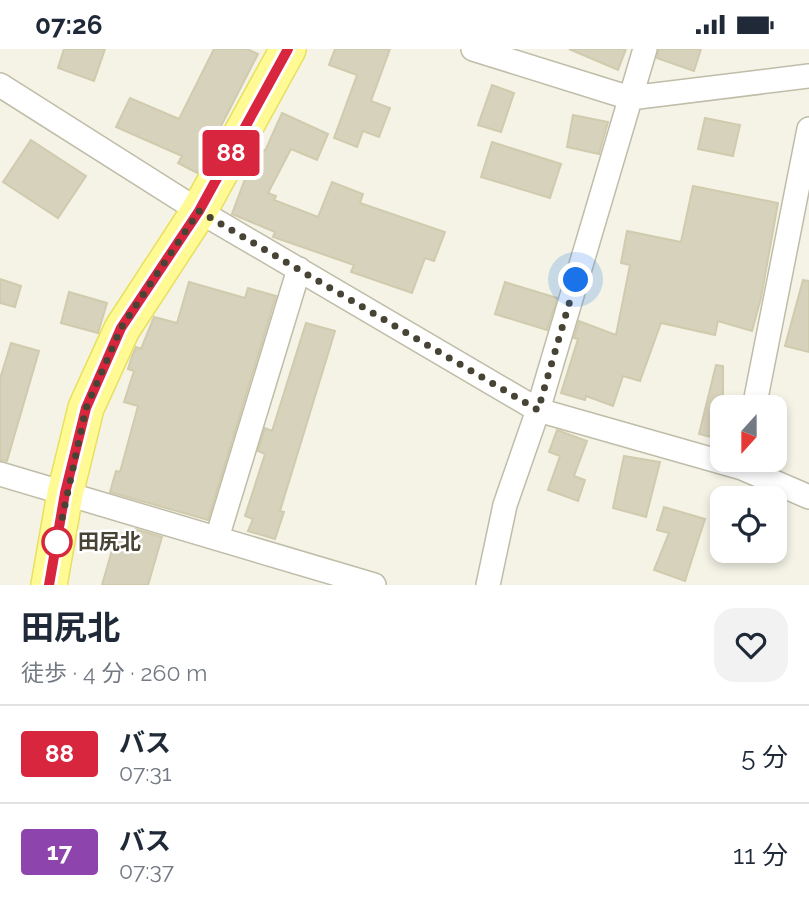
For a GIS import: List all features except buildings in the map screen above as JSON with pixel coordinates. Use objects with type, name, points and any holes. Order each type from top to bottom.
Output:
[{"type":"main road","points":[[49,585],[65,493],[86,408],[121,328],[199,211],[288,49]]},
{"type":"street","points":[[473,49],[630,98],[809,76]]},
{"type":"street","points":[[488,585],[505,505],[538,410],[645,49]]},
{"type":"street","points":[[0,85],[199,211],[538,410],[710,456]]},
{"type":"street","points":[[757,395],[800,223],[809,129]]},
{"type":"street","points":[[217,538],[299,269]]},
{"type":"street","points":[[760,473],[809,497]]},
{"type":"street","points":[[0,474],[374,585]]},
{"type":"bus line","name":"88","points":[[49,585],[65,493],[86,408],[121,328],[199,211],[288,49]]},
{"type":"place","name":"田尻北","points":[[57,542]]},
{"type":"route","points":[[57,542],[65,493],[86,408],[121,328],[199,211],[538,410],[576,280]]}]
